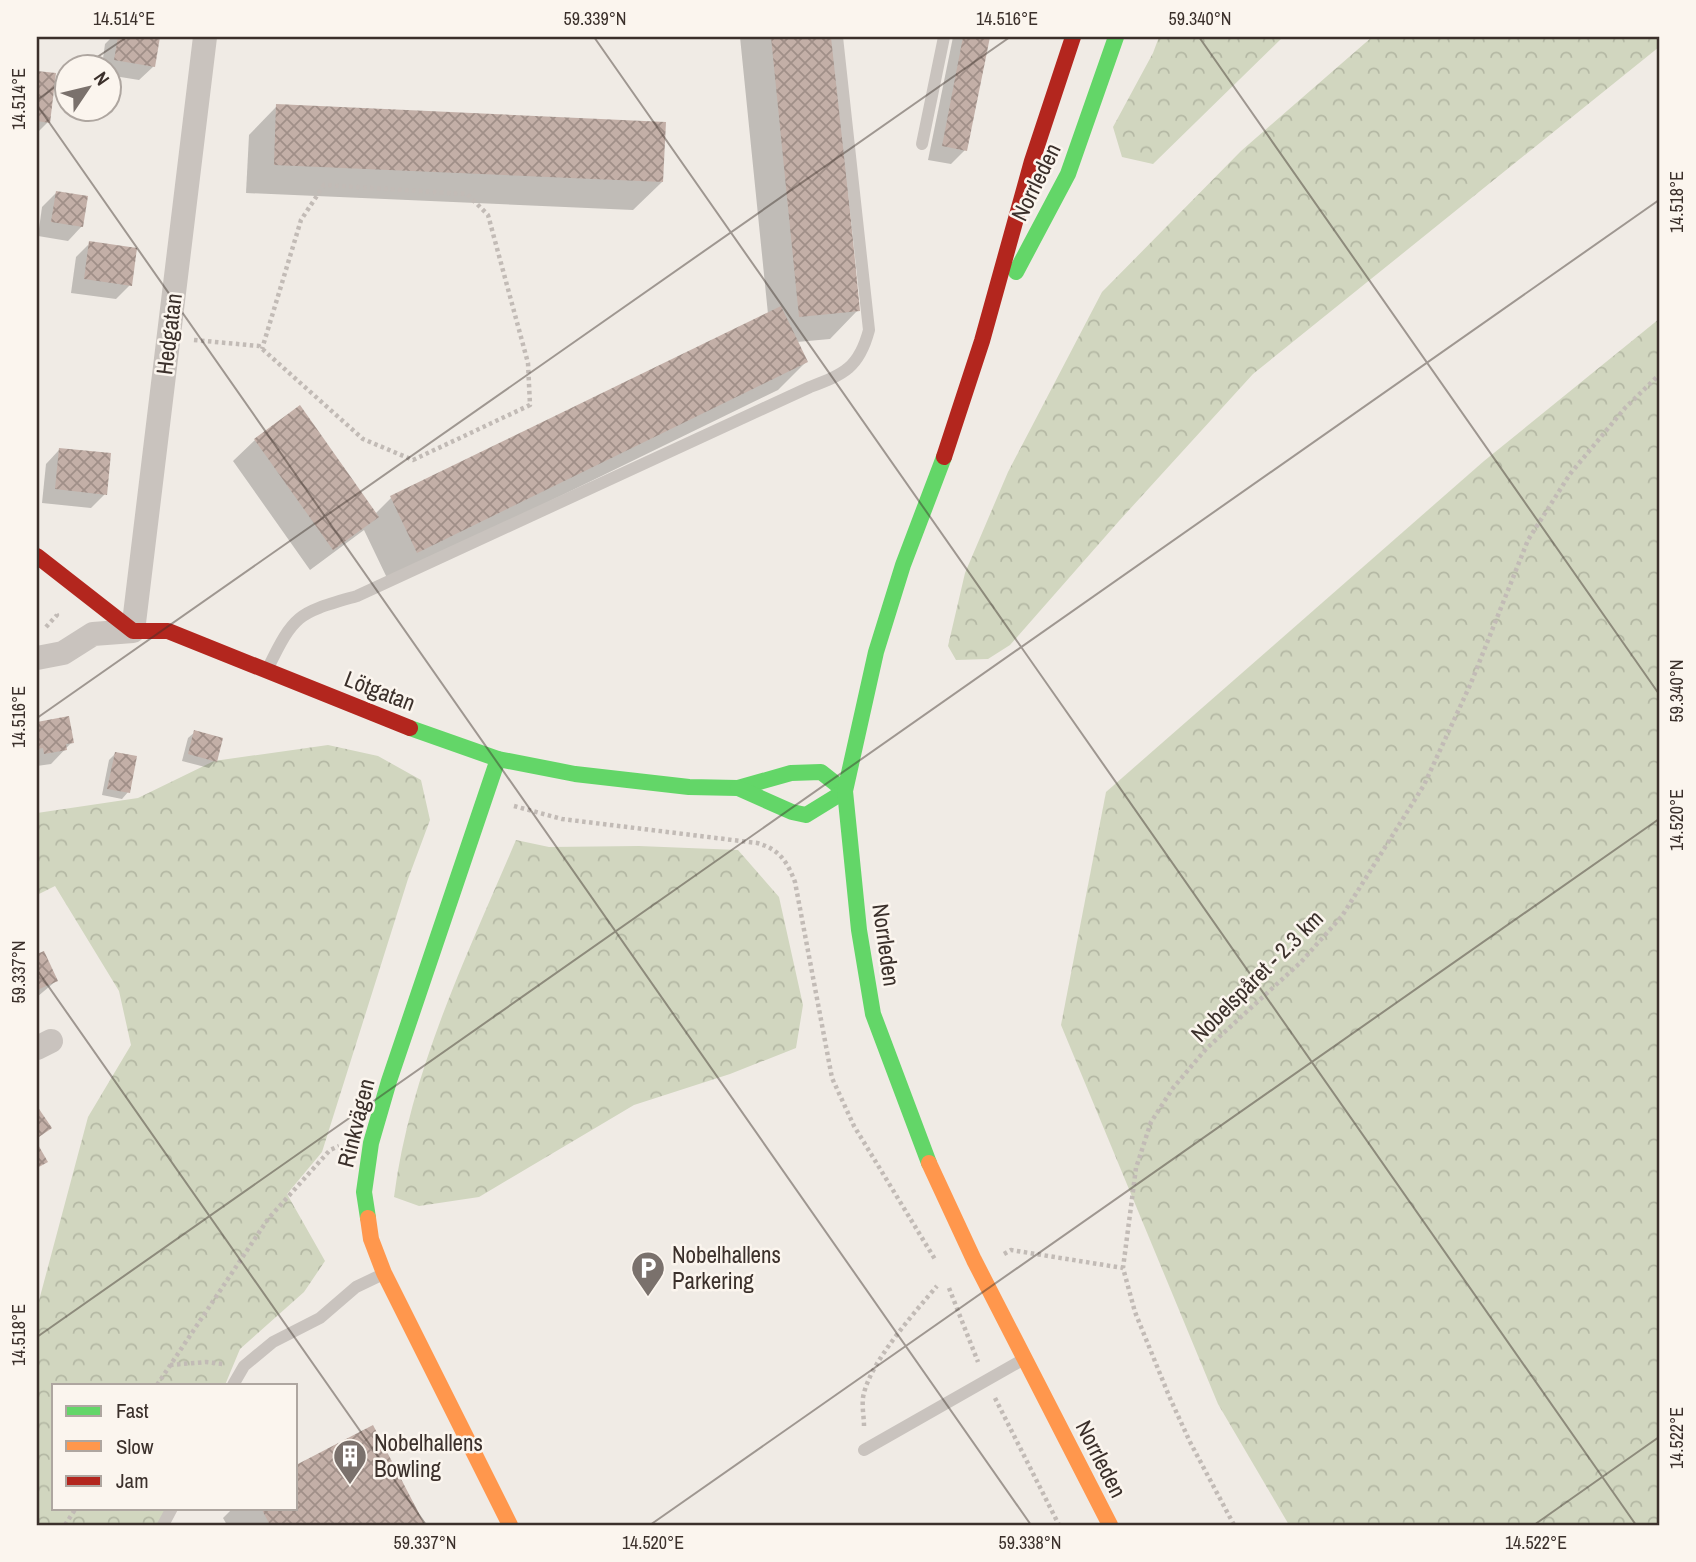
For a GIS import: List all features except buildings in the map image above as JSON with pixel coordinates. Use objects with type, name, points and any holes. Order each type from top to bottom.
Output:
[{"type":"street","name":"Hedgatan","points":[[133,631],[205,37]]},
{"type":"street","name":"Norrleden","points":[[1073,37],[1032,161],[982,341],[954,430],[903,565],[876,652],[845,791],[859,930],[873,1014],[919,1141],[974,1260],[1110,1525]]},
{"type":"street","name":"Norrleden","points":[[982,341],[1068,174],[1116,37]]},
{"type":"street","points":[[37,556],[133,631]]},
{"type":"street","name":"Lötgatan","points":[[133,631],[167,631],[387,720],[498,759],[575,774],[689,787],[738,788],[791,773],[821,772],[845,791],[806,815],[792,812],[738,788]]},
{"type":"street","points":[[37,658],[63,653],[93,634],[133,631]]},
{"type":"street","name":"Rinkvägen","points":[[498,759],[389,1081],[371,1143],[364,1192],[371,1239],[384,1273],[510,1525]]},
{"type":"lane","points":[[267,670],[290,625],[301,615],[357,596],[810,387],[839,377],[854,365],[863,351],[869,330],[837,37]]},
{"type":"lane","points":[[922,144],[944,37]]},
{"type":"lane","points":[[234,1384],[244,1366],[273,1342],[320,1318],[356,1287],[384,1273]]},
{"type":"lane","points":[[864,1450],[1025,1359]]},
{"type":"path","points":[[169,337],[259,346],[262,349],[363,439],[413,460],[530,405],[527,363],[488,215],[467,194],[324,185],[301,220],[262,349]]},
{"type":"path","name":"Nobelspåret - 2.3 km","points":[[1234,1525],[1169,1396],[1135,1312],[1123,1268],[1136,1168],[1151,1122],[1173,1088],[1206,1049],[1301,962],[1342,916],[1424,785],[1471,683],[1528,540],[1570,474],[1625,408],[1659,375]]},
{"type":"path","points":[[37,634],[52,623],[57,615],[54,606]]},
{"type":"path","points":[[484,799],[562,819],[757,843],[781,854],[795,882],[832,1078],[853,1126],[937,1262]]},
{"type":"path","points":[[158,1384],[268,1219],[330,1150],[377,1125]]},
{"type":"path","points":[[996,1258],[1011,1250],[1123,1268]]},
{"type":"path","points":[[948,1284],[987,1381],[1059,1525]]},
{"type":"path","points":[[864,1450],[863,1394],[878,1362],[899,1331],[937,1286]]},
{"type":"path","points":[[170,1365],[206,1362],[244,1366]]},
{"type":"path","points":[[65,1525],[75,1510]]},
{"type":"green space","points":[[1159,37],[1283,37],[1153,164],[1122,157],[1113,127]]},
{"type":"green space","points":[[1372,37],[1659,37],[1659,47],[1253,374],[1010,645],[988,659],[956,660],[948,646],[965,573],[1008,472],[1102,292],[1241,151]]},
{"type":"green space","points":[[1659,319],[1659,1525],[1289,1525],[1218,1404],[1061,1025],[1106,792],[1484,461]]},
{"type":"green space","points":[[328,745],[378,756],[421,780],[430,820],[408,879],[322,1152],[287,1194],[325,1261],[304,1292],[240,1349],[225,1384],[52,1384],[52,1510],[170,1510],[160,1525],[37,1525],[37,1308],[88,1117],[131,1045],[119,991],[55,886],[37,895],[37,813],[138,798],[214,761]]},
{"type":"green space","points":[[516,840],[549,847],[639,846],[738,850],[779,897],[803,1005],[796,1048],[730,1074],[634,1105],[479,1197],[419,1206],[394,1197],[413,1105],[460,971]]},
{"type":"traffic: fast","points":[[1016,272],[1068,174],[1116,37]]},
{"type":"traffic: fast","points":[[929,1163],[873,1014],[859,930],[845,791],[876,652],[903,565],[944,457]]},
{"type":"traffic: fast","points":[[410,728],[498,759],[575,774],[689,787],[738,788],[791,773],[821,772],[845,791]]},
{"type":"traffic: fast","points":[[368,1218],[364,1192],[371,1143],[389,1081],[498,759]]},
{"type":"traffic: fast","points":[[738,788],[792,812],[806,815],[845,791]]},
{"type":"traffic: slow","points":[[929,1163],[974,1260],[1110,1525]]},
{"type":"traffic: slow","points":[[368,1218],[371,1239],[384,1273],[510,1525]]},
{"type":"traffic: jam","points":[[944,457],[982,341],[1032,161],[1073,37]]},
{"type":"traffic: jam","points":[[37,556],[133,631],[168,631],[410,728]]},
{"type":"place","name":"Nobelhallens Parkering","points":[[648,1298]]},
{"type":"place","name":"Nobelhallens Bowling","points":[[350,1486]]}]
